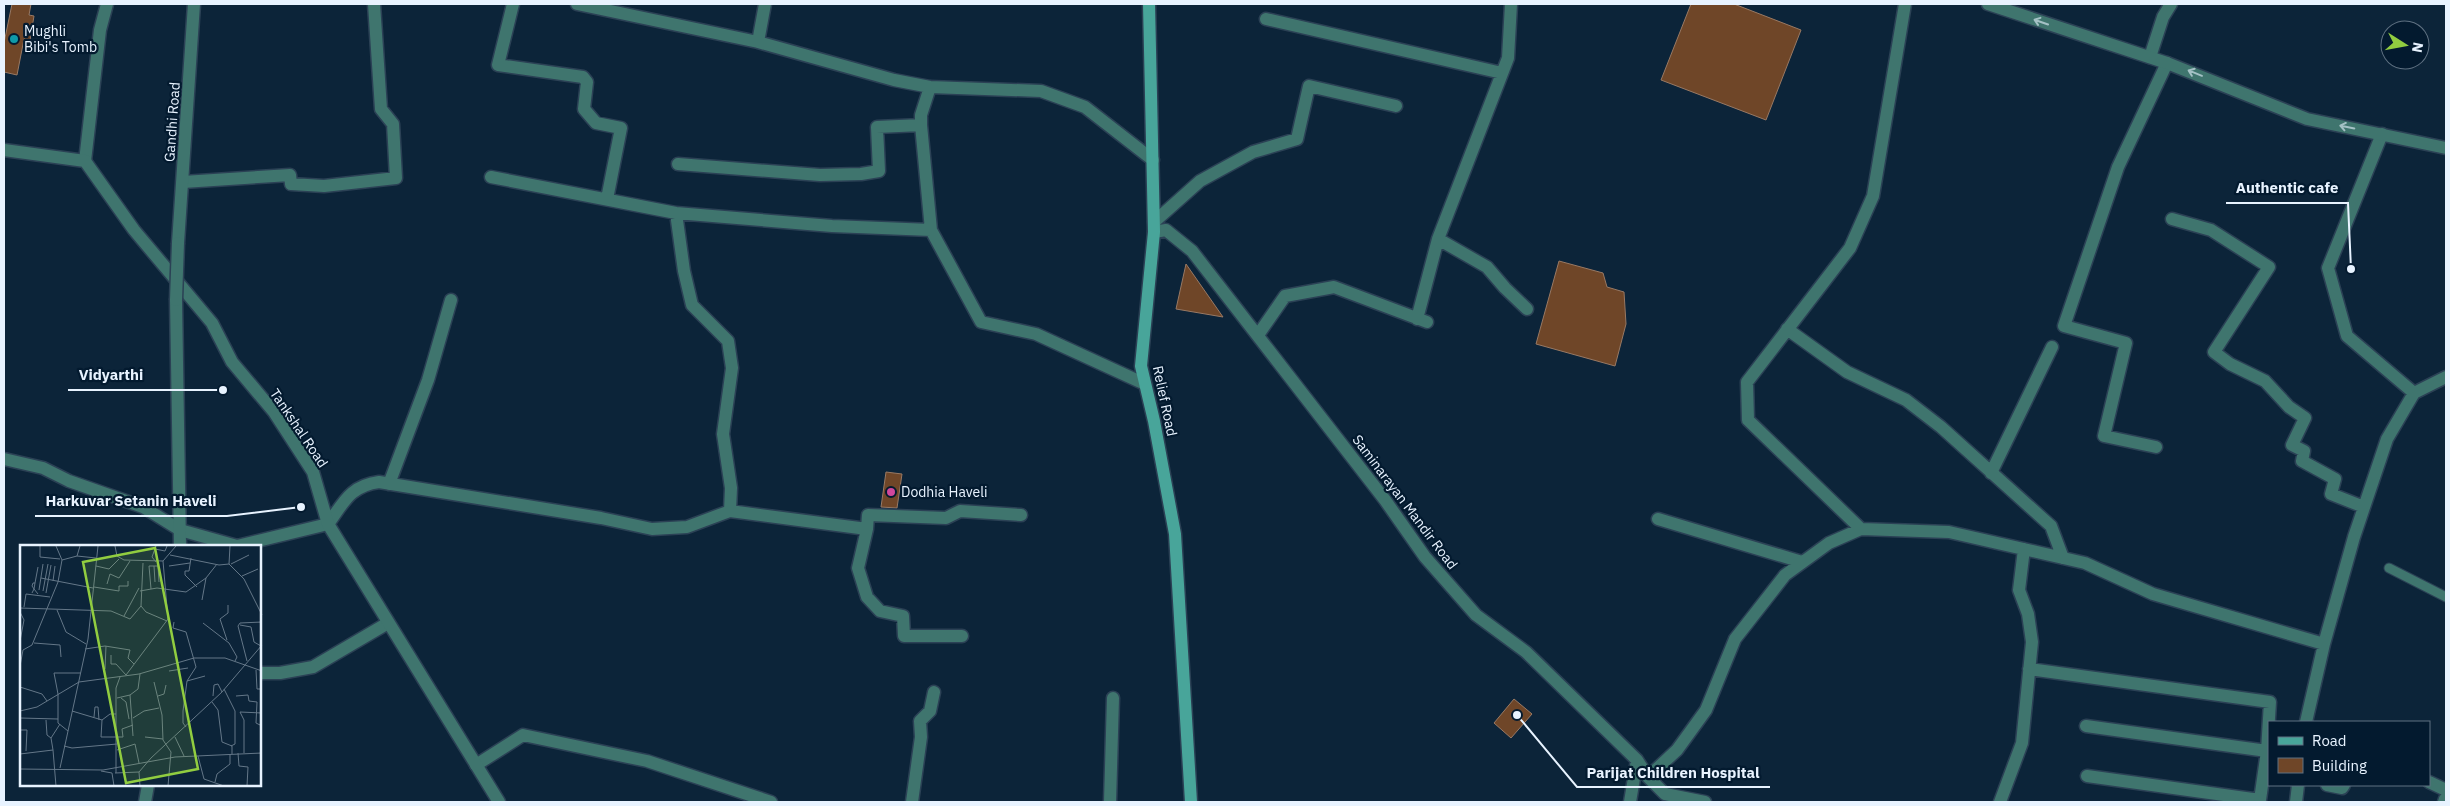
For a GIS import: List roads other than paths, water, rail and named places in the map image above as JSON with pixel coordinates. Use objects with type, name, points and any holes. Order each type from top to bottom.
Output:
[{"type":"main road","name":"Relief Road","points":[[1149,4],[1154,227],[1141,366],[1175,534],[1191,802]]},
{"type":"street","points":[[4,150],[85,161],[100,30],[107,4]]},
{"type":"street","name":"Gandhi Road","points":[[180,530],[176,300],[194,4]]},
{"type":"street","points":[[183,182],[290,175],[291,184],[324,186],[396,178],[393,124],[381,109],[374,4]]},
{"type":"street","points":[[513,4],[498,65],[583,77],[587,82],[584,109],[596,124],[621,128],[607,199]]},
{"type":"street","points":[[577,4],[622,8],[758,42],[894,80],[930,87],[1041,91],[1085,107],[1153,160]]},
{"type":"street","points":[[758,42],[765,4]]},
{"type":"street","points":[[1258,335],[1285,296],[1334,288],[1422,321],[1438,239],[1508,58],[1511,4]]},
{"type":"street","points":[[1861,529],[1748,420],[1747,382],[1850,248],[1873,196],[1906,4]]},
{"type":"street","points":[[1988,4],[2167,62],[2307,119],[2446,148]]},
{"type":"street","points":[[2150,57],[2163,18],[2171,4]]},
{"type":"street","points":[[1266,19],[1502,73]]},
{"type":"street","points":[[2156,447],[2104,436],[2126,343],[2064,326],[2118,167],[2167,62]]},
{"type":"street","points":[[1154,227],[1200,181],[1252,152],[1298,139],[1309,86],[1396,106]]},
{"type":"street","points":[[930,87],[921,116],[921,125],[931,230],[981,322],[1036,334],[1145,384]]},
{"type":"street","points":[[678,164],[820,176],[861,174],[880,170],[878,127],[921,125]]},
{"type":"street","points":[[2382,134],[2328,268],[2347,336],[2414,393]]},
{"type":"street","name":"Tankshal Road","points":[[85,161],[134,230],[212,323],[232,362],[274,412],[313,472],[328,524],[499,802]]},
{"type":"street","points":[[491,177],[676,213],[832,226],[931,230]]},
{"type":"street","points":[[676,213],[684,270],[692,305],[728,341],[732,368],[724,434],[731,488],[730,510]]},
{"type":"street","points":[[2172,219],[2211,230],[2269,267],[2214,352],[2230,364],[2265,381],[2289,406],[2305,418],[2292,445],[2304,451],[2302,461],[2335,479],[2331,494],[2364,508]]},
{"type":"street","name":"Saminarayan Mandir Road","points":[[1154,227],[1166,230],[1192,251],[1385,500],[1425,558],[1476,615],[1526,652],[1637,760],[1648,777],[1665,794],[1705,802]]},
{"type":"street","points":[[1438,239],[1488,267],[1505,288],[1527,309]]},
{"type":"street","points":[[389,484],[428,380],[451,300]]},
{"type":"street","points":[[1787,329],[1847,372],[1906,400],[1941,428],[2051,526],[2063,558]]},
{"type":"street","points":[[1990,473],[2052,347]]},
{"type":"street","points":[[2306,721],[2324,644],[2364,508],[2387,439],[2414,393],[2446,376]]},
{"type":"street","points":[[4,460],[44,468],[69,481],[143,507],[180,530],[233,545]]},
{"type":"street","points":[[241,545],[328,524],[351,492],[368,484],[389,484],[601,518],[652,529],[687,527],[730,510],[867,529]]},
{"type":"street","points":[[962,636],[904,636],[903,616],[880,611],[867,597],[858,568],[867,529],[868,515],[946,518],[960,511],[1021,515]]},
{"type":"street","points":[[1658,519],[1802,562]]},
{"type":"street","points":[[1648,777],[1677,750],[1706,710],[1735,639],[1785,575],[1829,542],[1861,529],[1949,532],[2063,558],[2085,564],[2152,594],[2324,644]]},
{"type":"street","points":[[180,530],[180,545]]},
{"type":"street","points":[[2000,802],[2022,743],[2032,642],[2030,623],[2019,590],[2024,549]]},
{"type":"street","points":[[261,673],[280,673],[313,667],[388,623]]},
{"type":"street","points":[[2029,669],[2270,702],[2269,721]]},
{"type":"street","points":[[912,802],[920,737],[920,721],[930,711],[934,692]]},
{"type":"street","points":[[1110,802],[1113,698]]},
{"type":"street","points":[[2086,726],[2268,751],[2260,800],[2087,776]]},
{"type":"street","points":[[476,765],[523,735],[647,761],[771,802]]},
{"type":"street","points":[[1630,802],[1637,760]]},
{"type":"street","points":[[2430,783],[2445,797]]},
{"type":"street","points":[[145,802],[148,786]]},
{"type":"street","points":[[2296,802],[2298,786]]},
{"type":"street","points":[[2331,786],[2342,788],[2343,786]]},
{"type":"lane","points":[[2389,568],[2446,596]]},
{"type":"place","name":"Mughli Bibi's Tomb","points":[[14,39]]},
{"type":"place","name":"Authentic cafe","points":[[2351,269]]},
{"type":"place","name":"Vidyarthi","points":[[223,390]]},
{"type":"place","name":"Dodhia Haveli","points":[[891,492]]},
{"type":"place","name":"Harkuvar Setanin Haveli","points":[[301,507]]},
{"type":"place","name":"Parijat Children Hospital","points":[[1517,715]]}]
